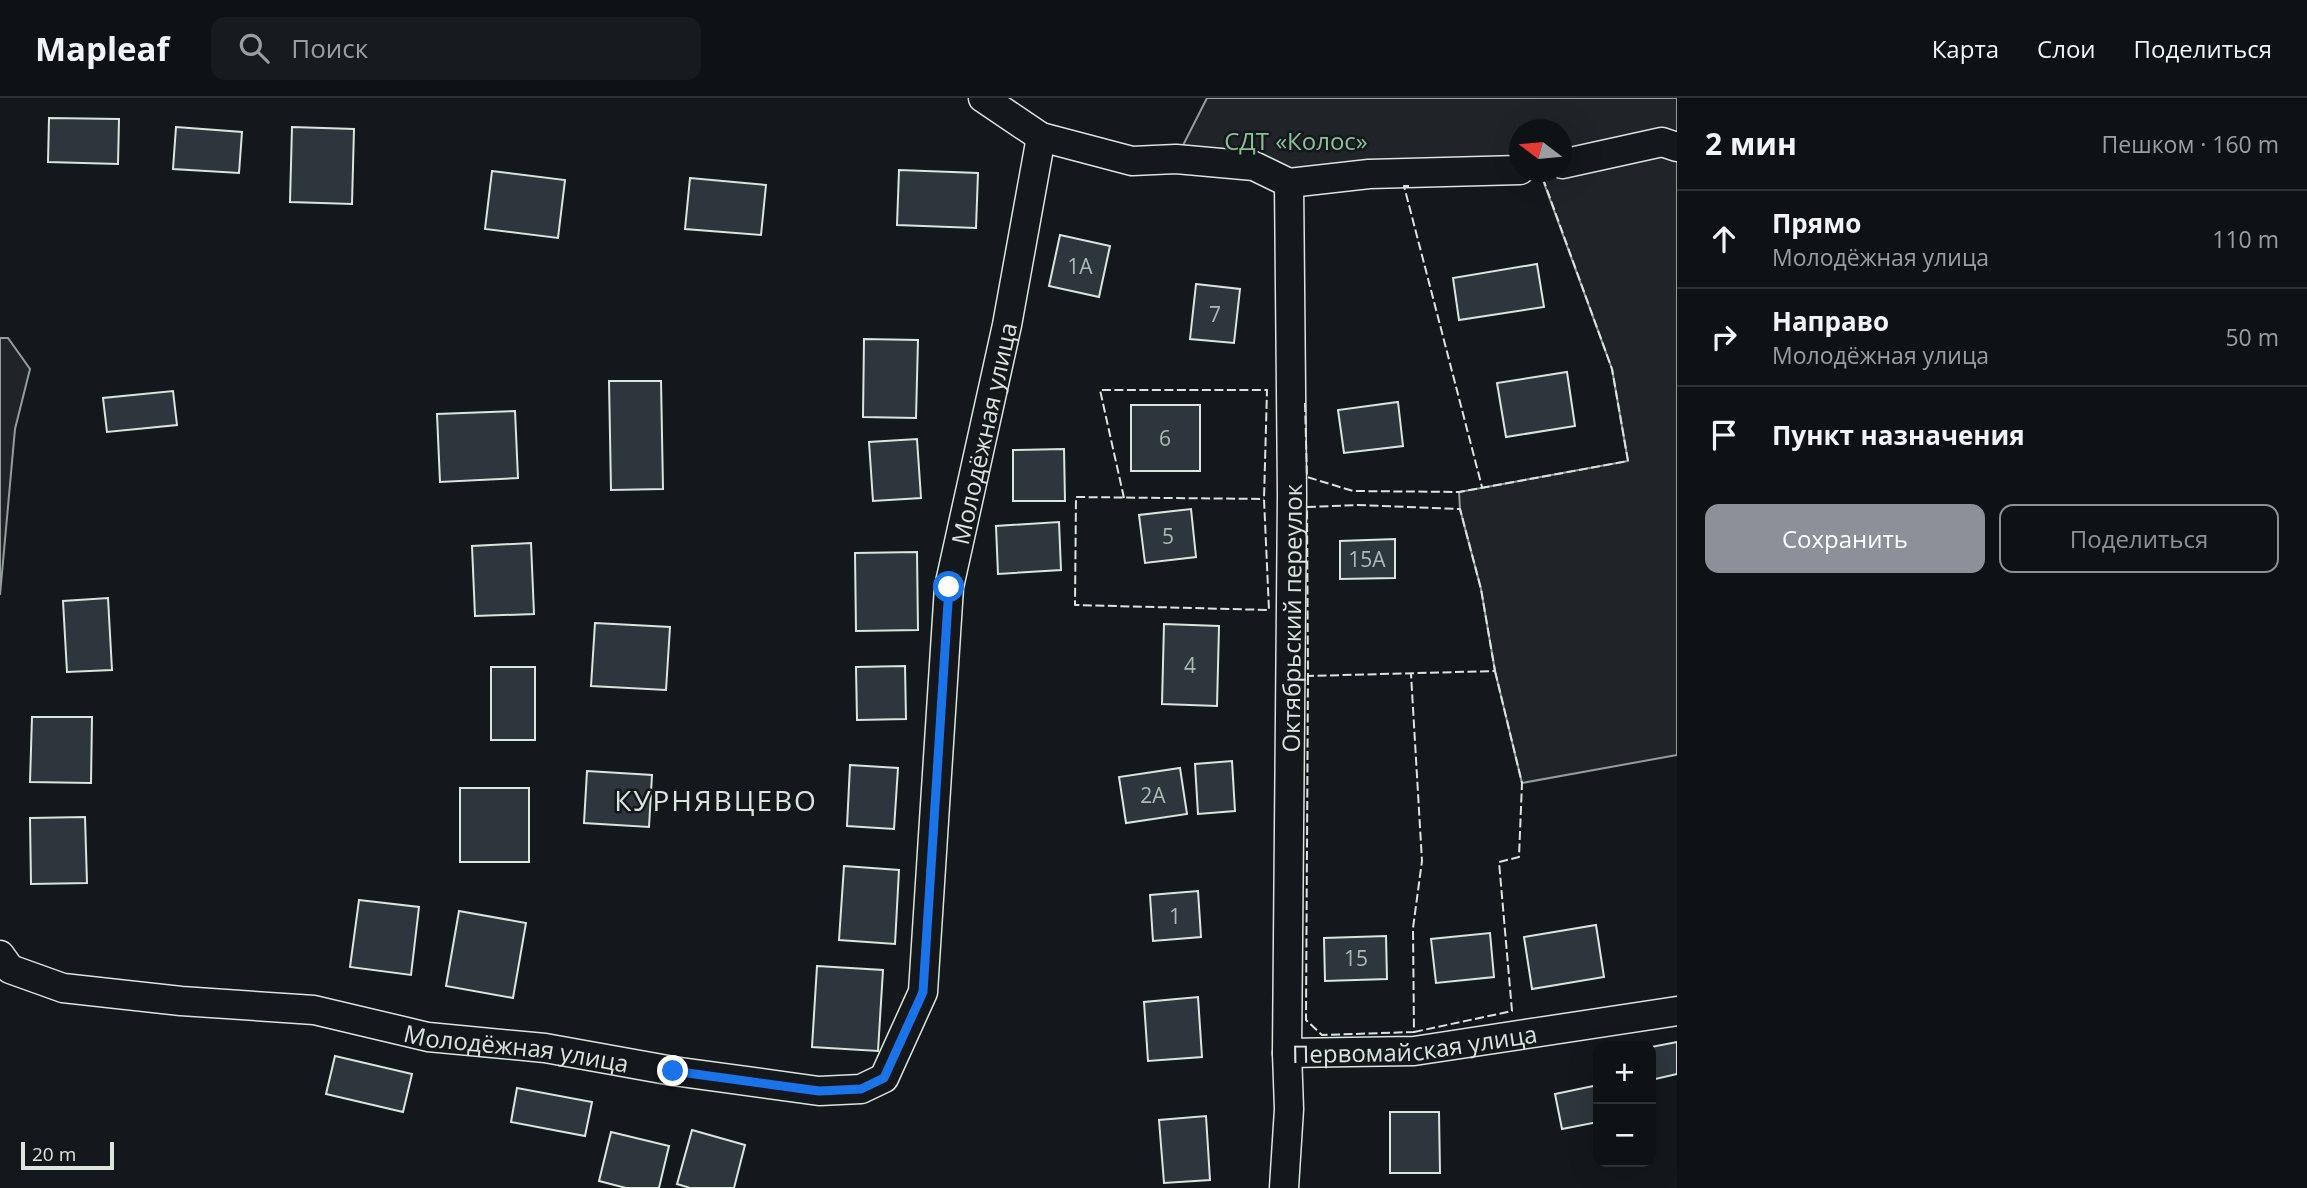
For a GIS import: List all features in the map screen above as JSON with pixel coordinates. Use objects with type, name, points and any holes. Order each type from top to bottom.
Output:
[{"type":"street","points":[[983,98],[1041,137],[1132,162],[1176,159],[1254,166],[1289,183],[1369,174],[1509,170]]},
{"type":"street","name":"Молодёжная улица","points":[[0,955],[10,969],[63,988],[181,1001],[314,1010],[428,1037],[545,1048],[673,1071],[819,1091],[861,1089],[884,1078],[923,992],[949,587],[1007,325],[1041,137]]},
{"type":"street","points":[[1572,162],[1662,142],[1677,147]]},
{"type":"street","name":"Октябрьский переулок","points":[[1287,1053],[1292,494],[1289,183]]},
{"type":"street","name":"Первомайская улица","points":[[1284,1188],[1289,1109],[1287,1053],[1414,1051],[1677,1012]]},
{"type":"green space","name":"СДТ «Колос»","points":[[1207,98],[1677,98],[1677,755],[1522,783],[1495,671],[1481,589],[1460,509],[1459,492],[1628,461],[1612,369],[1544,182],[1572,182],[1572,119],[1509,119],[1509,171],[1289,183],[1176,159]]},
{"type":"green space","points":[[0,338],[8,338],[30,369],[15,429],[0,595]]},
{"type":"building","points":[[49,118],[119,119],[118,164],[48,162]]},
{"type":"building","points":[[176,127],[242,132],[239,173],[173,169]]},
{"type":"building","points":[[292,127],[354,129],[352,204],[290,202]]},
{"type":"building","points":[[899,170],[978,173],[976,228],[897,225]]},
{"type":"building","points":[[492,171],[565,180],[558,238],[485,229]]},
{"type":"building","points":[[690,178],[766,185],[761,235],[685,229]]},
{"type":"building","points":[[1060,235],[1110,246],[1099,297],[1049,286]]},
{"type":"building","points":[[1537,264],[1544,307],[1459,320],[1453,278]]},
{"type":"building","points":[[1196,284],[1240,289],[1234,343],[1190,339]]},
{"type":"building","points":[[864,339],[918,340],[916,418],[863,417]]},
{"type":"building","points":[[1567,372],[1575,426],[1506,437],[1497,383]]},
{"type":"building","points":[[609,381],[661,381],[663,489],[611,490]]},
{"type":"building","points":[[173,391],[177,425],[107,432],[103,398]]},
{"type":"building","points":[[1398,402],[1403,446],[1344,453],[1338,410]]},
{"type":"building","points":[[1131,405],[1200,405],[1200,471],[1131,471]]},
{"type":"building","points":[[515,411],[518,478],[440,482],[437,414]]},
{"type":"building","points":[[917,439],[921,498],[873,501],[869,442]]},
{"type":"building","points":[[1064,449],[1065,501],[1013,501],[1013,450]]},
{"type":"building","points":[[1191,509],[1196,557],[1145,563],[1139,515]]},
{"type":"building","points":[[1059,522],[1061,570],[998,574],[996,526]]},
{"type":"building","points":[[1395,539],[1395,578],[1340,579],[1340,541]]},
{"type":"building","points":[[531,543],[534,614],[475,616],[472,546]]},
{"type":"building","points":[[917,552],[918,630],[856,631],[855,553]]},
{"type":"building","points":[[108,598],[112,670],[67,672],[63,601]]},
{"type":"building","points":[[595,623],[670,627],[666,690],[591,686]]},
{"type":"building","points":[[1164,624],[1219,626],[1217,706],[1162,704]]},
{"type":"building","points":[[905,666],[906,719],[857,720],[856,667]]},
{"type":"building","points":[[491,667],[535,667],[535,740],[491,740]]},
{"type":"building","points":[[32,717],[92,717],[91,783],[30,782]]},
{"type":"building","points":[[1232,761],[1235,811],[1198,814],[1195,764]]},
{"type":"building","points":[[850,765],[898,768],[894,829],[847,826]]},
{"type":"building","points":[[1180,768],[1187,814],[1126,823],[1119,777]]},
{"type":"building","points":[[587,771],[652,775],[649,827],[584,823]]},
{"type":"building","points":[[460,788],[529,788],[529,862],[460,862]]},
{"type":"building","points":[[85,817],[87,883],[31,884],[30,818]]},
{"type":"building","points":[[844,866],[899,870],[895,944],[839,940]]},
{"type":"building","points":[[1198,891],[1201,937],[1153,941],[1150,895]]},
{"type":"building","points":[[359,900],[419,907],[411,975],[350,967]]},
{"type":"building","points":[[459,911],[526,923],[513,998],[446,986]]},
{"type":"building","points":[[1596,925],[1604,977],[1532,989],[1524,937]]},
{"type":"building","points":[[1490,933],[1494,977],[1436,983],[1431,939]]},
{"type":"building","points":[[1386,936],[1387,979],[1325,981],[1324,938]]},
{"type":"building","points":[[817,966],[883,970],[878,1051],[812,1047]]},
{"type":"building","points":[[1198,997],[1202,1057],[1148,1061],[1144,1002]]},
{"type":"building","points":[[1677,1042],[1677,1074],[1656,1079],[1656,1046]]},
{"type":"building","points":[[335,1056],[412,1074],[403,1112],[326,1094]]},
{"type":"building","points":[[1593,1086],[1593,1123],[1562,1129],[1555,1094]]},
{"type":"building","points":[[517,1088],[592,1102],[585,1136],[511,1122]]},
{"type":"building","points":[[1390,1112],[1439,1112],[1440,1173],[1390,1173]]},
{"type":"building","points":[[1206,1116],[1210,1180],[1164,1183],[1159,1120]]},
{"type":"building","points":[[692,1130],[745,1145],[734,1188],[690,1188],[677,1184]]},
{"type":"building","points":[[611,1132],[669,1146],[659,1188],[626,1188],[599,1181]]},
{"type":"fence","points":[[1305,403],[1307,477],[1353,491],[1459,492],[1628,461],[1612,369],[1544,182]]},
{"type":"fence","points":[[1409,186],[1404,186],[1482,487]]},
{"type":"fence","points":[[1124,498],[1100,390],[1267,390],[1264,499],[1269,610],[1075,605],[1076,497],[1264,499]]},
{"type":"fence","points":[[1357,505],[1460,509],[1481,589],[1495,671],[1308,676],[1307,507],[1357,505]]},
{"type":"fence","points":[[1414,1032],[1512,1011],[1499,862],[1519,857],[1522,783],[1495,671]]},
{"type":"fence","points":[[1308,676],[1306,1020],[1322,1035],[1414,1032],[1413,928],[1422,861],[1411,674]]},
{"type":"district","name":"КУРНЯВЦЕВО","points":[[716,800]]},
{"type":"route","points":[[673,1071],[819,1091],[861,1089],[884,1078],[923,992],[949,587]]}]
